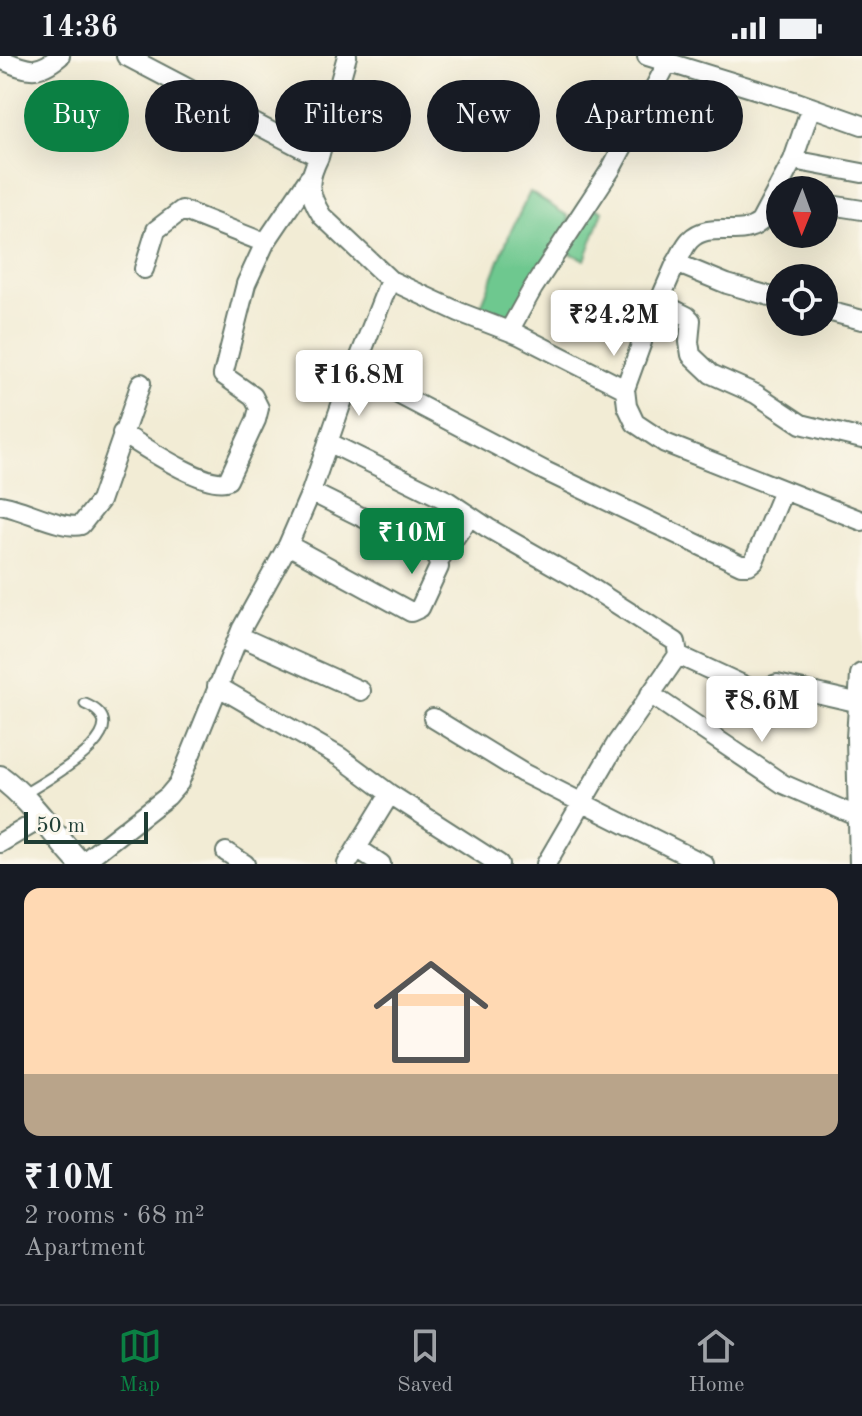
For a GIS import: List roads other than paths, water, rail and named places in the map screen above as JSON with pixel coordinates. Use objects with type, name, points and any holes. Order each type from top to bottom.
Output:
[{"type":"street","points":[[0,59],[32,71],[48,66],[60,56]]},
{"type":"street","points":[[126,56],[319,157]]},
{"type":"street","points":[[122,433],[156,455],[204,478],[219,483],[228,480],[259,408],[253,396],[226,378],[223,371],[246,284],[265,243],[309,178],[319,157],[347,56]]},
{"type":"street","points":[[647,56],[862,125]]},
{"type":"street","points":[[509,331],[533,288],[611,169],[667,64]]},
{"type":"street","points":[[786,176],[811,107]]},
{"type":"street","points":[[793,160],[862,173]]},
{"type":"street","points":[[309,178],[311,195],[322,216],[390,280],[509,331],[625,389]]},
{"type":"street","points":[[838,206],[862,210]]},
{"type":"street","points":[[144,269],[156,230],[183,210],[265,243]]},
{"type":"street","points":[[766,212],[756,225],[741,230],[706,231],[689,240],[659,302],[691,320],[690,351],[701,367],[711,374],[756,394],[801,424],[862,439]]},
{"type":"street","points":[[676,263],[727,284],[766,295]]},
{"type":"street","points":[[0,777],[21,796],[81,864],[168,796],[179,783],[239,636],[288,545],[311,492],[390,280]]},
{"type":"street","points":[[838,314],[862,320]]},
{"type":"street","points":[[642,342],[625,389],[630,413],[642,429],[665,443],[862,521]]},
{"type":"street","points":[[354,371],[545,471],[741,565],[754,561],[783,491]]},
{"type":"street","points":[[0,505],[22,509],[72,527],[81,525],[100,501],[141,383]]},
{"type":"street","points":[[328,442],[446,500],[676,642],[678,655],[616,744],[546,864]]},
{"type":"street","points":[[311,492],[432,552],[439,560]]},
{"type":"street","points":[[288,545],[411,612],[420,608],[439,567],[439,560],[470,516]]},
{"type":"street","points":[[239,636],[361,691]]},
{"type":"street","points":[[678,655],[756,691],[777,684],[860,703]]},
{"type":"street","points":[[861,864],[858,738],[862,675]]},
{"type":"street","points":[[217,686],[340,757],[390,794],[499,864]]},
{"type":"street","points":[[650,694],[783,784],[861,818]]},
{"type":"street","points":[[433,718],[511,766],[704,864]]},
{"type":"street","points":[[381,864],[352,856],[390,794]]},
{"type":"street","points":[[0,843],[41,819]]},
{"type":"street","points":[[226,852],[245,864]]},
{"type":"lane","points":[[21,796],[91,750],[103,735],[104,722],[97,709],[85,704]]}]
